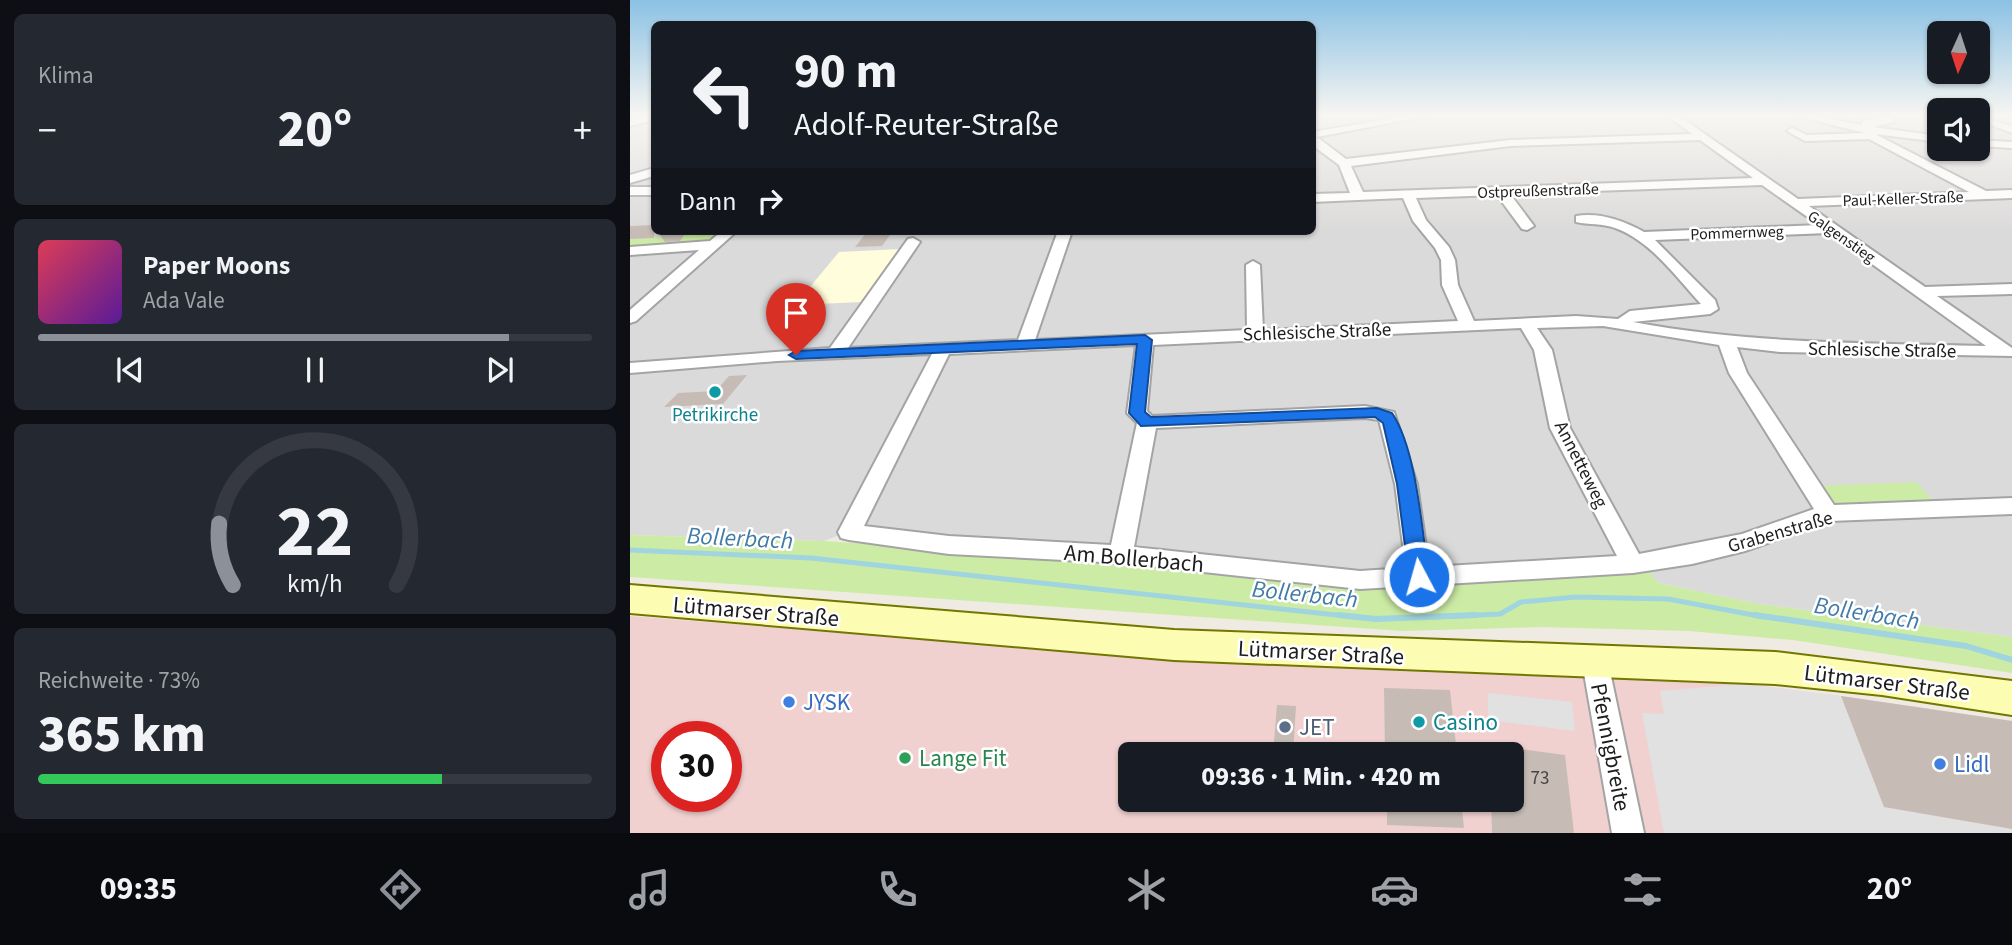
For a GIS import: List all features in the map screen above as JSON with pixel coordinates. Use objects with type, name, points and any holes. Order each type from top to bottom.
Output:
[{"type":"main road","name":"Lütmarser Straße","points":[[630,599],[1174,645],[1774,668],[1882,679],[2012,698]]},
{"type":"street","points":[[1334,155],[1344,163],[1358,196]]},
{"type":"street","points":[[1344,163],[1411,155]]},
{"type":"street","name":"Galgenstieg","points":[[1728,155],[2008,354]]},
{"type":"street","points":[[1911,155],[1984,195]]},
{"type":"street","points":[[630,164],[650,173]]},
{"type":"street","points":[[630,178],[650,173]]},
{"type":"street","name":"Ostpreußenstraße","points":[[1316,198],[1764,181]]},
{"type":"street","points":[[1500,191],[1527,226]]},
{"type":"street","name":"Paul-Keller-Straße","points":[[1795,203],[2012,194]]},
{"type":"street","points":[[1408,195],[1420,221],[1445,253],[1450,285],[1468,325]]},
{"type":"street","name":"Pommernweg","points":[[1581,219],[1617,221],[1643,236],[1709,303],[1710,309],[1630,316],[1624,318],[1623,324]]},
{"type":"street","name":"Pommernweg","points":[[1643,236],[1832,229]]},
{"type":"street","points":[[630,318],[725,235]]},
{"type":"street","points":[[1025,345],[1064,235]]},
{"type":"street","points":[[835,354],[912,242]]},
{"type":"street","points":[[630,251],[713,245]]},
{"type":"street","points":[[1253,265],[1255,333]]},
{"type":"street","points":[[1922,292],[2012,289]]},
{"type":"street","name":"Schlesische Straße","points":[[630,368],[679,361],[1255,333],[1576,321],[1623,324],[1726,342],[1829,350],[2008,354]]},
{"type":"street","name":"Annetteweg","points":[[1526,323],[1543,350],[1560,428],[1633,564]]},
{"type":"street","points":[[1145,340],[1137,413],[1147,422],[1377,412],[1387,416],[1406,484],[1419,577]]},
{"type":"street","points":[[1726,342],[1738,373],[1828,513]]},
{"type":"street","name":"Am Bollerbach","points":[[943,349],[849,531],[949,545],[1121,554],[1348,579],[1633,564]]},
{"type":"street","points":[[1121,554],[1147,422]]},
{"type":"street","name":"Grabenstraße","points":[[1633,564],[1692,555],[1745,542],[1828,513],[2012,506]]},
{"type":"street","name":"Pfennigbreite","points":[[1595,662],[1628,833]]},
{"type":"shaded area","points":[[630,155],[651,155],[651,235],[1316,235],[1316,155],[1927,155],[1927,161],[1990,161],[1990,155],[2012,155],[2012,637],[1759,604],[1658,583],[1637,556],[1491,568],[1309,573],[1140,545],[934,537],[863,526],[824,541],[630,535]]},
{"type":"shaded area","points":[[900,249],[862,302],[795,305],[839,252]]},
{"type":"shaded area","points":[[630,616],[1153,657],[1666,674],[2012,721],[2012,833],[630,833]]},
{"type":"shaded area","points":[[1744,684],[1841,696],[1884,807],[2012,829],[2012,833],[1664,833],[1642,713],[1664,714],[1660,691]]},
{"type":"shaded area","points":[[1488,693],[1572,702],[1575,731],[1488,720]]},
{"type":"green space","points":[[685,235],[721,235],[710,243],[630,249],[630,239],[676,237],[667,243],[675,244]]},
{"type":"green space","points":[[1916,482],[1936,503],[1833,508],[1817,486]]},
{"type":"green space","points":[[630,535],[824,541],[1111,561],[1291,580],[1425,585],[1649,571],[1658,583],[1759,604],[2012,637],[2012,673],[1793,640],[1689,631],[1541,627],[1402,631],[630,577]]},
{"type":"building","points":[[651,225],[651,235],[654,235],[654,238],[630,239],[630,226]]},
{"type":"building","points":[[660,235],[684,235],[680,241],[665,242]]},
{"type":"building","points":[[865,235],[890,235],[882,246],[855,247]]},
{"type":"building","name":"Petrikirche","points":[[747,375],[723,404],[664,407],[678,393],[716,391],[729,376]]},
{"type":"building","name":"Casino","points":[[1384,688],[1450,690],[1456,742],[1385,742]]},
{"type":"building","name":"Lidl","points":[[1841,696],[2012,721],[2012,829],[1884,807]]},
{"type":"building","name":"JET","points":[[1277,705],[1296,706],[1294,742],[1274,742]]},
{"type":"building","points":[[1524,750],[1565,755],[1574,833],[1492,833],[1491,812],[1524,812]]},
{"type":"building","points":[[1387,812],[1462,812],[1464,828],[1387,825]]},
{"type":"waterway","name":"Bollerbach","points":[[630,550],[811,558],[1355,617]]},
{"type":"waterway","name":"Bollerbach","points":[[1433,617],[1500,614],[1521,602],[1576,597],[1668,599],[1764,617]]},
{"type":"waterway","name":"Bollerbach","points":[[1339,615],[1376,619],[1476,615]]},
{"type":"waterway","name":"Bollerbach","points":[[1755,615],[1966,646],[2012,660]]},
{"type":"place","name":"Petrikirche","points":[[715,392]]},
{"type":"place","name":"JYSK","points":[[789,702]]},
{"type":"place","name":"Casino","points":[[1419,722]]},
{"type":"place","name":"JET","points":[[1285,727]]},
{"type":"place","name":"Lange Fit","points":[[905,758]]},
{"type":"place","name":"Lidl","points":[[1940,764]]},
{"type":"route","points":[[796,355],[1145,340],[1137,413],[1147,422],[1377,412],[1387,416],[1391,423],[1414,525],[1419,577]]}]
